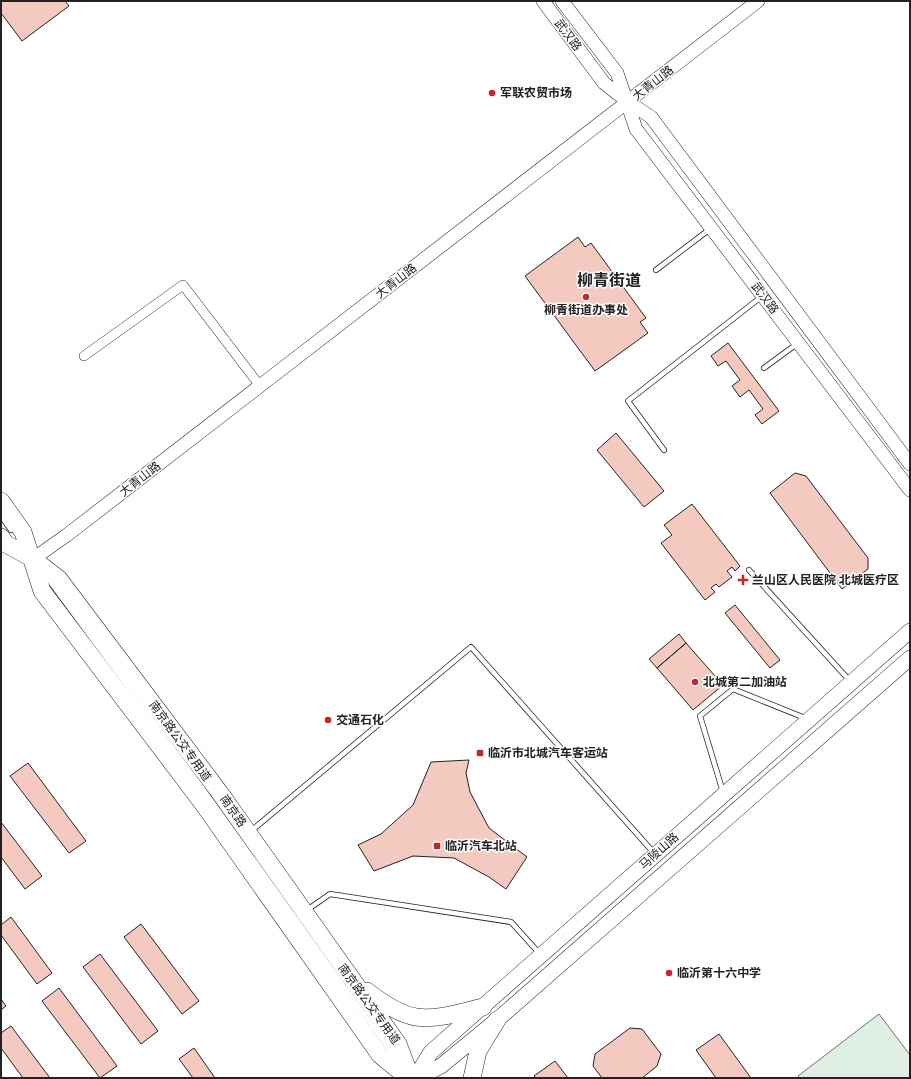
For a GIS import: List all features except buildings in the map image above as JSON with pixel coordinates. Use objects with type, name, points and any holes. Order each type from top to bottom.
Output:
[{"type":"highway","name":"南京路","points":[[1,500],[23,532],[33,559],[42,591],[204,805],[380,1055],[410,1078]]},
{"type":"highway","name":"南京路","points":[[9,536],[6,544],[33,559],[59,579],[249,833],[398,1044],[410,1078]]},
{"type":"highway","points":[[354,981],[385,1005],[416,1016],[445,1016],[483,1007]]},
{"type":"highway","points":[[472,1078],[478,1051],[497,1020]]},
{"type":"main road","name":"武汉路","points":[[543,1],[604,83],[628,102],[651,117],[910,464]]},
{"type":"main road","name":"武汉路","points":[[562,1],[617,73],[636,129],[910,490]]},
{"type":"main road","name":"大青山路","points":[[33,559],[67,535],[758,1]]},
{"type":"main road","name":"马陵山路","points":[[415,1078],[431,1052],[910,631]]},
{"type":"main road","name":"马陵山路","points":[[419,1078],[441,1066],[497,1020],[910,658]]},
{"type":"street","points":[[84,356],[183,285],[260,386]]},
{"type":"lane","points":[[656,270],[711,228]]},
{"type":"lane","points":[[664,450],[628,401],[763,296]]},
{"type":"lane","points":[[764,368],[798,342]]},
{"type":"lane","points":[[1,516],[9,536]]},
{"type":"lane","points":[[20,542],[33,559]]},
{"type":"lane","points":[[749,570],[851,683]]},
{"type":"lane","points":[[249,833],[471,647],[655,855]]},
{"type":"lane","points":[[723,794],[700,716],[733,689],[809,720]]},
{"type":"lane","points":[[304,912],[330,894],[511,922],[541,956]]},
{"type":"green space","points":[[879,1014],[910,1055],[910,1078],[800,1078],[798,1076]]},
{"type":"place","name":"军联农贸市场","points":[[492,93]]},
{"type":"place","name":"柳青街道办事处","points":[[586,297]]},
{"type":"place","name":"兰山区人民医院 北城医疗区","points":[[743,580]]},
{"type":"place","name":"北城第二加油站","points":[[695,682]]},
{"type":"place","name":"交通石化","points":[[328,720]]},
{"type":"place","name":"临沂市北城汽车客运站","points":[[480,753]]},
{"type":"place","name":"临沂汽车北站","points":[[437,846]]},
{"type":"place","name":"临沂第十六中学","points":[[669,973]]},
{"type":"district","name":"柳青街道","points":[[609,280]]}]
